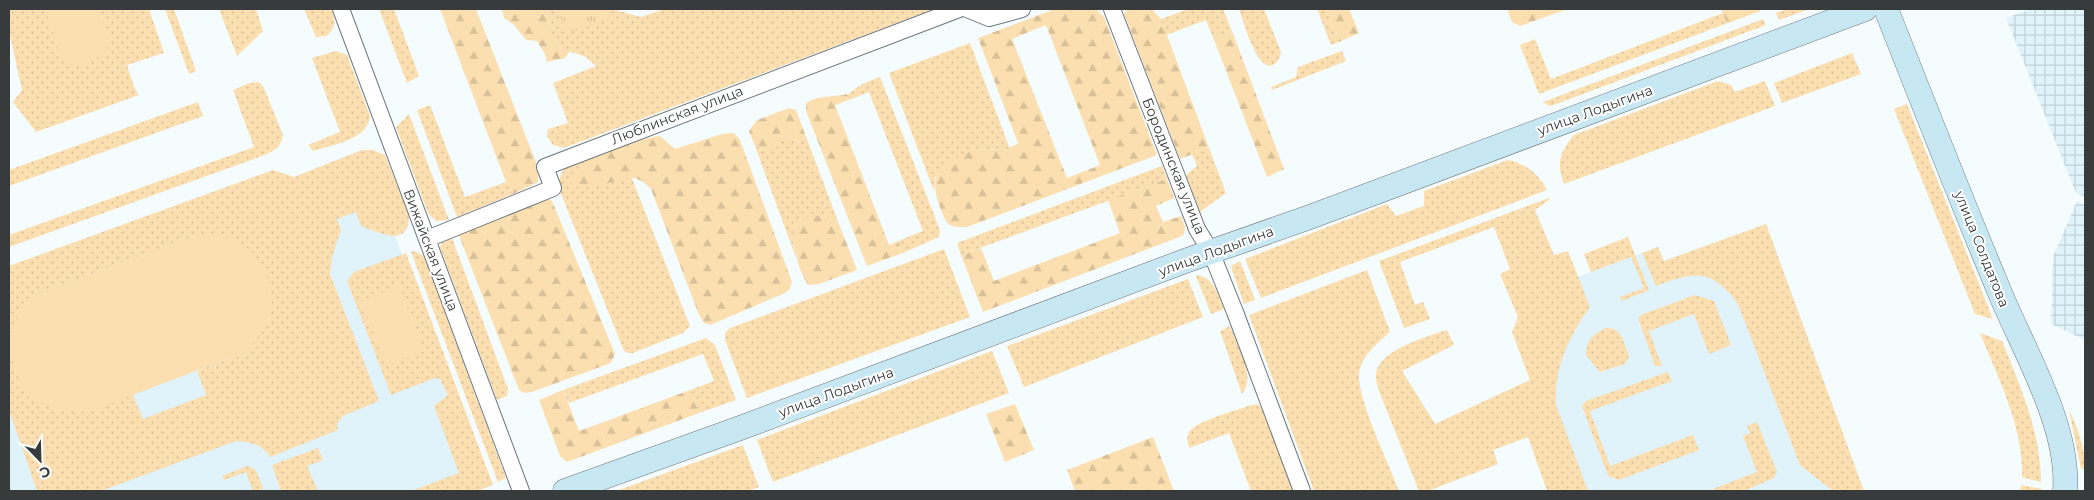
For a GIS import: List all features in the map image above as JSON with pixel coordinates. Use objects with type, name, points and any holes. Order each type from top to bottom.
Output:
[{"type":"main road","name":"улица Лодыгина","points":[[565,491],[743,427],[1865,9]]},
{"type":"main road","name":"улица Солдатова","points":[[1886,9],[1996,282],[2046,399],[2062,448],[2066,479],[2065,491]]},
{"type":"street","name":"Вижайская улица","points":[[341,9],[521,491]]},
{"type":"street","name":"Люблинская улица","points":[[427,239],[553,188],[545,166],[959,9]]},
{"type":"street","points":[[967,9],[989,18],[1022,9]]},
{"type":"street","name":"Бородинская улица","points":[[1112,9],[1189,208],[1211,252],[1235,312],[1302,491]]},
{"type":"shaded area","points":[[2031,9],[2085,9],[2085,197],[2076,193],[2006,18]]},
{"type":"shaded area","points":[[362,150],[491,486],[477,491],[9,491],[9,266],[273,170],[294,177]]},
{"type":"shaded area","points":[[2077,201],[2085,205],[2085,340],[2051,324],[2053,257]]},
{"type":"shaded area","points":[[1766,224],[1864,491],[1573,491],[1527,296],[1658,247],[1664,261]]},
{"type":"green space","points":[[9,9],[149,9],[164,53],[127,65],[134,87],[139,95],[36,132],[13,102],[22,90],[9,31]]},
{"type":"green space","points":[[45,9],[98,9],[109,40],[105,52],[100,57],[84,63],[66,64],[60,55]]},
{"type":"green space","points":[[165,9],[174,9],[196,71],[189,74]]},
{"type":"green space","points":[[219,9],[256,9],[263,31],[237,56]]},
{"type":"green space","points":[[304,9],[331,9],[334,23],[327,36],[316,37]]},
{"type":"green space","points":[[379,9],[394,9],[419,76],[407,83]]},
{"type":"green space","points":[[440,9],[476,9],[539,170],[538,182],[513,194],[506,182]]},
{"type":"green space","points":[[502,9],[545,9],[560,48],[570,51],[565,58],[547,62],[545,54],[537,41],[526,40],[513,24],[504,18]]},
{"type":"green space","points":[[545,9],[612,9],[641,17],[664,9],[934,9],[564,148],[553,145],[547,136],[548,129],[568,123],[553,83],[596,66],[586,57],[560,48]]},
{"type":"green space","points":[[557,9],[607,9],[611,17],[567,34]]},
{"type":"green space","points":[[1055,9],[1097,10],[1104,17],[1157,155],[967,227],[949,225],[943,215],[935,189],[937,175],[941,169],[970,151],[1003,149],[1018,143],[978,38]],"holes":[[[1046,25],[1100,165],[1067,178],[1012,39]]]},
{"type":"green space","points":[[1128,9],[1152,9],[1161,19],[1209,148],[1180,159],[1124,14]]},
{"type":"green space","points":[[1189,9],[1223,9],[1232,31],[1213,37],[1206,20],[1166,35],[1161,19]]},
{"type":"green space","points":[[1239,9],[1264,9],[1281,52],[1278,60],[1273,65],[1267,65],[1256,54]]},
{"type":"green space","points":[[1317,9],[1326,9],[1339,42],[1331,45]]},
{"type":"green space","points":[[1326,9],[1349,9],[1359,33],[1339,42]]},
{"type":"green space","points":[[1507,9],[1568,9],[1520,26],[1512,22]]},
{"type":"green space","points":[[1721,9],[1759,9],[1760,11],[1727,23]]},
{"type":"green space","points":[[1759,9],[1760,11],[1539,94],[1520,45],[1535,39],[1551,79],[1723,13]]},
{"type":"green space","points":[[1787,9],[1810,9],[1779,20],[1776,13]]},
{"type":"green space","points":[[1763,19],[1766,25],[1554,105],[1549,106],[1543,102]]},
{"type":"green space","points":[[1232,31],[1284,169],[1267,177],[1213,37]]},
{"type":"green space","points":[[970,43],[1010,149],[972,150],[935,178],[934,191],[889,73]]},
{"type":"green space","points":[[336,51],[347,55],[370,116],[368,124],[356,136],[339,144],[313,151],[308,145],[340,132],[312,58]]},
{"type":"green space","points":[[1342,51],[1346,61],[1272,90],[1271,87],[1296,77],[1298,67]]},
{"type":"green space","points":[[1852,53],[1861,74],[1782,103],[1774,83]]},
{"type":"green space","points":[[880,77],[940,230],[939,237],[903,253],[898,241],[923,231],[869,92],[849,100],[847,95],[862,84]]},
{"type":"green space","points":[[1718,81],[1731,85],[1735,92],[1765,81],[1775,106],[1564,184],[1560,170],[1561,158],[1565,147],[1574,135]]},
{"type":"green space","points":[[259,82],[264,88],[283,135],[281,143],[273,151],[9,247],[9,235],[254,147],[233,90],[250,83]]},
{"type":"green space","points":[[847,94],[849,100],[835,105],[889,245],[898,241],[903,253],[867,266],[806,111],[806,103],[812,100]]},
{"type":"green space","points":[[198,102],[203,116],[9,186],[9,170]]},
{"type":"green space","points":[[1907,104],[1993,319],[1975,314],[1894,109]]},
{"type":"green space","points":[[430,105],[465,197],[506,182],[513,194],[457,217],[417,110]]},
{"type":"green space","points":[[789,108],[796,110],[805,134],[801,142],[781,136],[781,142],[766,150],[755,146],[749,131],[757,120]]},
{"type":"green space","points":[[409,114],[449,220],[436,221],[428,213],[396,127]]},
{"type":"green space","points":[[734,133],[740,140],[792,282],[790,289],[785,293],[710,325],[704,323],[699,315],[651,189],[637,179],[631,178],[597,186],[573,186],[570,178],[586,161],[623,144],[660,136],[675,149],[722,134]]},
{"type":"green space","points":[[805,134],[839,224],[824,215],[793,240],[796,258],[755,146],[766,150],[781,136],[800,142]]},
{"type":"green space","points":[[1209,148],[1226,193],[1200,212],[1186,175],[1197,166],[1192,154]]},
{"type":"green space","points":[[362,150],[373,150],[385,155],[409,216],[408,226],[404,232],[391,236],[361,226],[356,212],[337,219],[341,230],[332,257],[330,274],[379,401],[343,416],[337,424],[338,430],[270,457],[255,444],[236,441],[101,491],[37,491],[9,410],[9,266],[273,170],[294,177]],"holes":[[[197,235],[269,319],[258,337],[243,353],[197,371],[206,395],[143,419],[133,395],[25,305],[42,292]]]},
{"type":"green space","points":[[591,156],[596,186],[631,176],[690,326],[683,333],[633,353],[624,351],[559,189],[560,178],[564,168]]},
{"type":"green space","points":[[1508,160],[1531,170],[1547,190],[1261,298],[1245,259],[1387,204],[1396,216],[1424,206],[1424,191]]},
{"type":"green space","points":[[1162,166],[1167,179],[961,255],[957,243]]},
{"type":"green space","points":[[1167,179],[1174,198],[1156,206],[1163,222],[1181,216],[1185,227],[1182,236],[983,312],[961,255],[981,248],[994,281],[1120,233],[1108,200]]},
{"type":"green space","points":[[546,198],[552,201],[615,354],[611,363],[532,392],[524,393],[519,390],[458,233]]},
{"type":"green space","points":[[1549,198],[1549,200],[1535,210],[1554,255],[1568,251],[1590,307],[1569,341],[1564,353],[1556,391],[1556,405],[1588,491],[1547,491],[1528,437],[1493,450],[1498,464],[1428,491],[1419,491],[1379,391],[1376,376],[1378,367],[1384,359],[1404,346],[1447,330],[1454,345],[1402,371],[1435,424],[1530,380],[1512,332],[1518,317],[1500,274],[1510,269],[1494,227],[1400,262],[1415,305],[1423,302],[1430,319],[1404,328],[1379,261]]},
{"type":"green space","points":[[824,215],[839,224],[857,270],[819,284],[808,285],[796,255],[793,223],[804,218]]},
{"type":"green space","points":[[1766,224],[1864,491],[1833,491],[1800,465],[1738,304],[1729,292],[1720,284],[1701,276],[1681,277],[1656,286],[1642,253],[1658,247],[1664,261]]},
{"type":"green space","points":[[197,235],[216,235],[230,238],[242,244],[262,265],[268,278],[272,305],[269,319],[261,333],[243,353],[91,411],[56,409],[46,405],[24,386],[12,360],[11,347],[12,333],[17,319],[30,300],[42,292]]},
{"type":"green space","points":[[451,235],[508,389],[507,396],[497,400],[440,247],[443,241]]},
{"type":"green space","points":[[1628,237],[1649,290],[1622,301],[1620,297],[1644,288],[1631,257],[1591,272],[1584,254]]},
{"type":"green space","points":[[944,249],[970,317],[747,398],[725,340],[725,333],[730,328]]},
{"type":"green space","points":[[415,251],[424,256],[506,478],[498,482],[411,252]]},
{"type":"green space","points":[[406,253],[493,485],[477,491],[411,491],[459,473],[434,406],[448,395],[440,379],[435,378],[391,395],[347,281],[354,272]]},
{"type":"green space","points":[[1240,261],[1255,300],[1244,304],[1231,266]]},
{"type":"green space","points":[[1367,270],[1390,332],[1366,356],[1360,368],[1360,386],[1375,433],[1399,491],[1314,491],[1249,315]]},
{"type":"green space","points":[[1198,275],[1212,283],[1224,309],[1211,314],[1196,276]]},
{"type":"green space","points":[[1188,279],[1203,317],[1024,387],[1007,346]]},
{"type":"green space","points":[[399,286],[425,351],[386,366],[361,301]]},
{"type":"green space","points":[[1695,295],[1714,301],[1731,345],[1709,354],[1694,314],[1649,331],[1662,366],[1655,366],[1638,318],[1643,314]]},
{"type":"green space","points":[[1230,326],[1247,370],[1246,387],[1242,394],[1220,331]]},
{"type":"green space","points":[[1605,328],[1615,329],[1622,337],[1629,356],[1625,364],[1600,372],[1586,355],[1591,338]]},
{"type":"green space","points":[[1980,333],[2002,341],[2009,358],[2033,427],[2040,464],[2041,482],[2022,477],[2019,440],[2009,403]]},
{"type":"green space","points":[[706,338],[715,345],[736,400],[699,413],[690,390],[714,381],[703,354],[569,403],[563,390]]},
{"type":"green space","points":[[992,351],[1009,393],[773,482],[757,440]]},
{"type":"green space","points":[[1668,372],[1672,381],[1590,411],[1610,466],[1693,435],[1699,450],[1619,480],[1608,476],[1582,406],[1586,401]]},
{"type":"green space","points":[[563,390],[579,431],[690,390],[699,413],[567,462],[560,456],[539,400]]},
{"type":"green space","points":[[1015,404],[1034,450],[1005,462],[986,414]]},
{"type":"green space","points":[[1258,404],[1263,410],[1293,491],[1251,491],[1229,433],[1189,448],[1187,440],[1189,432],[1193,428],[1218,416]]},
{"type":"green space","points":[[2069,410],[2082,446],[2085,468],[2081,469]]},
{"type":"green space","points":[[1757,422],[1777,472],[1774,478],[1744,491],[1714,491],[1713,489],[1757,472],[1743,436],[1750,433],[1747,426]]},
{"type":"green space","points":[[1153,437],[1174,491],[1075,491],[1067,470]]},
{"type":"green space","points":[[743,445],[759,487],[748,491],[616,491]]},
{"type":"green space","points":[[318,448],[323,460],[307,466],[318,491],[281,491],[272,465]]},
{"type":"green space","points":[[247,466],[256,470],[263,488],[262,491],[253,491],[246,472],[224,480],[222,476]]},
{"type":"green space","points":[[2021,485],[2042,489],[2042,491],[2020,491]]}]
